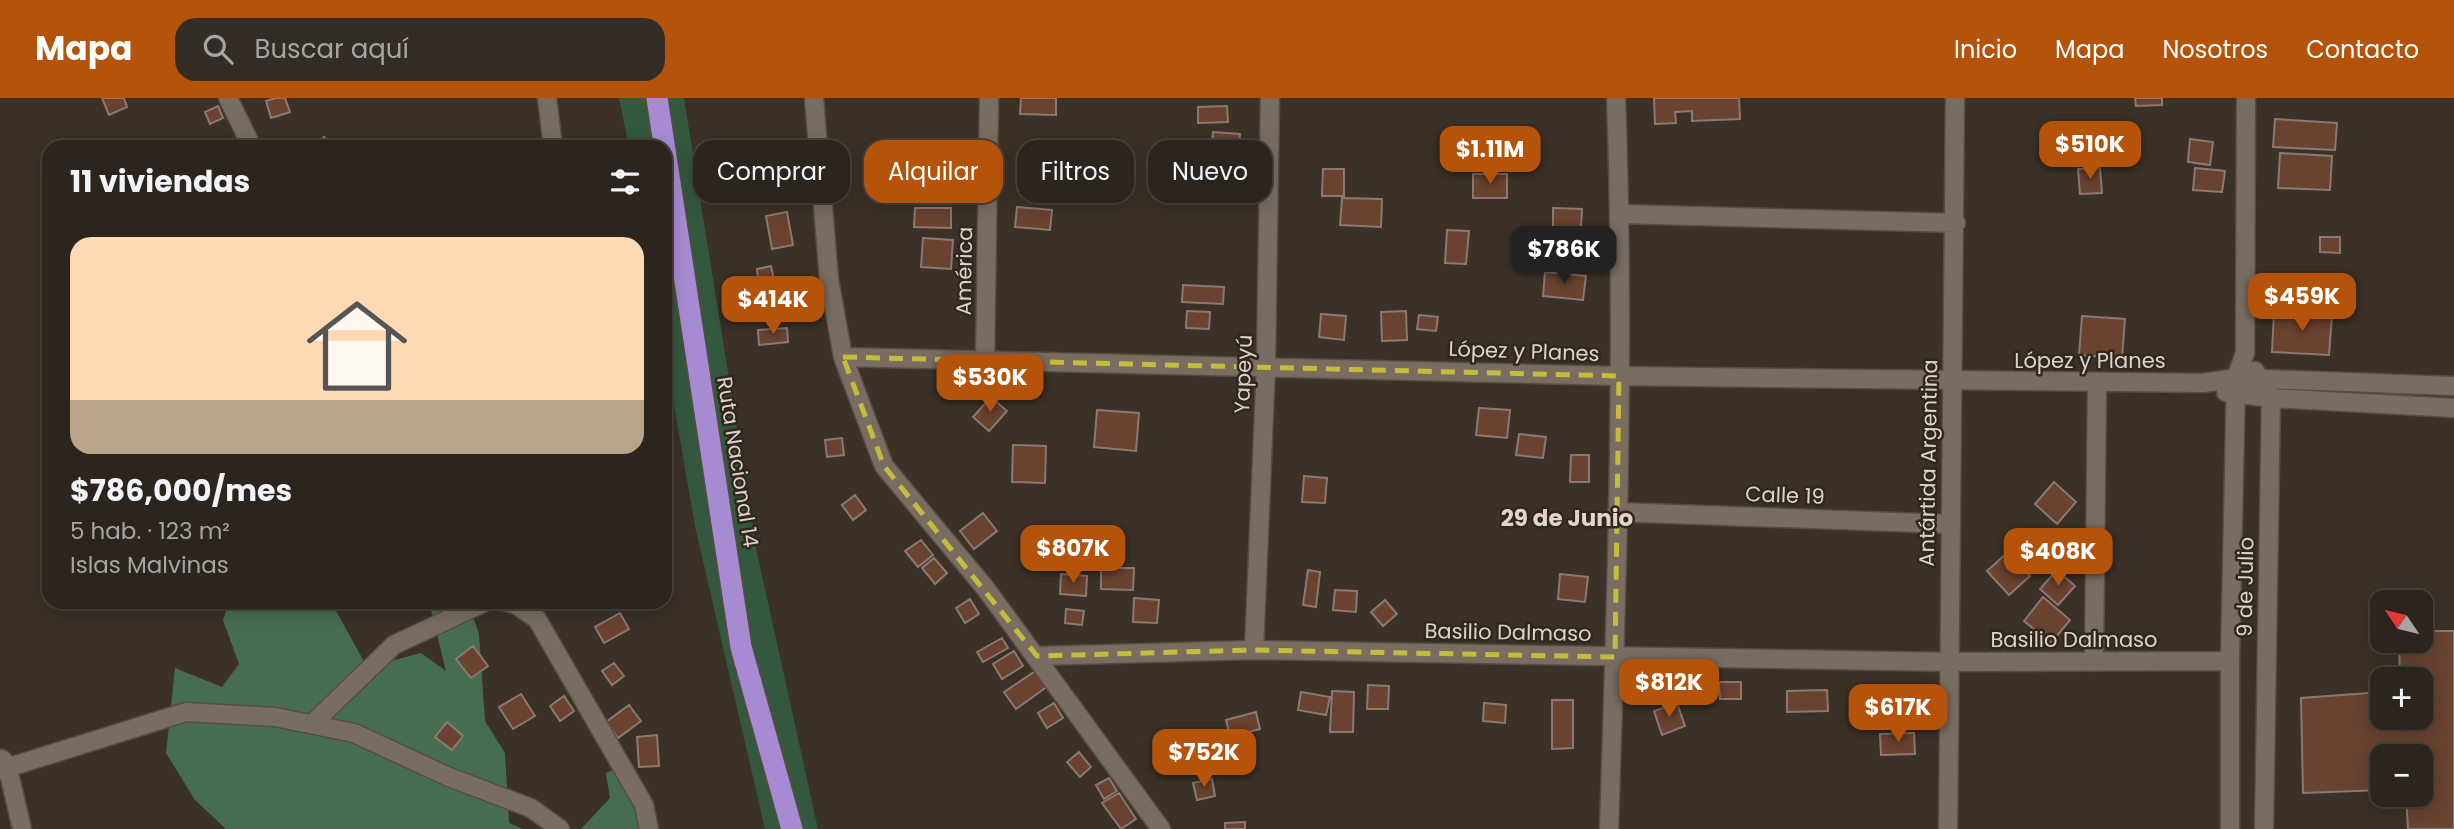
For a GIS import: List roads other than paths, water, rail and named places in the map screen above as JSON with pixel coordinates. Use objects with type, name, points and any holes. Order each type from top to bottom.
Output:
[{"type":"highway","name":"Ruta Nacional 14","points":[[657,98],[663,140]]},
{"type":"highway","name":"Ruta Nacional 14","points":[[672,196],[741,647],[792,829]]},
{"type":"street","points":[[228,98],[248,140]]},
{"type":"street","points":[[547,98],[552,140]]},
{"type":"street","points":[[814,98],[830,279],[843,357],[884,466],[1037,656],[1161,829]]},
{"type":"street","name":"América","points":[[985,360],[989,98]]},
{"type":"street","name":"Yapeyú","points":[[1254,650],[1266,365],[1270,98]]},
{"type":"street","points":[[1609,829],[1618,512],[1620,215],[1616,98]]},
{"type":"street","name":"Antártida Argentina","points":[[1948,829],[1951,383],[1956,223],[1955,98]]},
{"type":"street","name":"9 de Julio","points":[[2230,829],[2230,661],[2236,387],[2245,353],[2245,98]]},
{"type":"street","points":[[1620,215],[1956,223]]},
{"type":"street","name":"9 de Julio","points":[[2245,353],[2271,398],[2264,829]]},
{"type":"street","name":"López y Planes","points":[[843,357],[1951,383],[2203,383],[2236,387],[2271,398],[2454,408]]},
{"type":"street","name":"López y Planes","points":[[2236,387],[2260,379],[2454,386]]},
{"type":"street","points":[[2094,662],[2097,382]]},
{"type":"street","name":"Calle 19","points":[[1618,512],[1950,524]]},
{"type":"street","points":[[312,724],[394,645],[470,609]]},
{"type":"street","points":[[522,609],[537,619],[644,805],[649,829]]},
{"type":"street","name":"Basilio Dalmaso","points":[[1037,656],[1254,650],[1949,662],[2230,661]]},
{"type":"street","points":[[22,829],[2,764],[186,712],[275,717],[354,733],[449,777],[531,808],[560,829]]},
{"type":"district","name":"29 de Junio","points":[[1567,518]]}]
